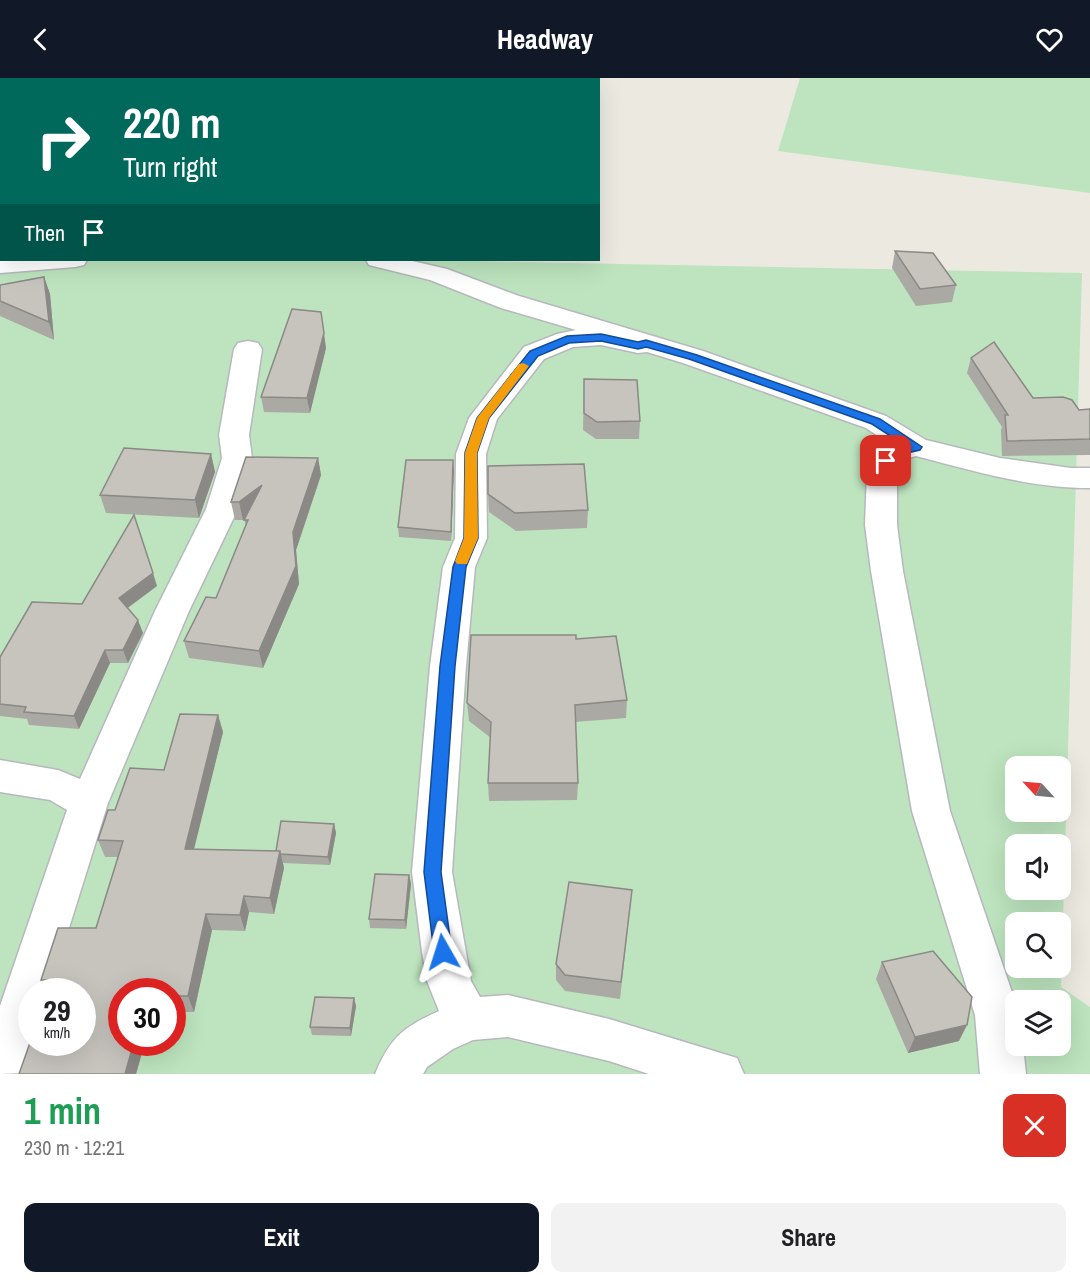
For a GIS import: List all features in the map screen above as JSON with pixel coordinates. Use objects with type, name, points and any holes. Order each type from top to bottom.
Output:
[{"type":"street","points":[[0,265],[60,261]]},
{"type":"street","points":[[385,261],[428,267],[510,302],[693,357],[876,422],[916,447],[1000,468],[1071,478],[1090,478]]},
{"type":"street","points":[[471,1019],[457,1003],[449,981],[432,872],[448,666],[459,567],[471,538],[471,453],[483,418],[534,353],[567,340],[586,337],[601,337],[638,345],[646,344]]},
{"type":"street","points":[[0,1073],[89,803],[172,611],[222,509],[237,458],[234,435],[248,349]]},
{"type":"street","points":[[916,447],[903,448],[894,452],[882,471],[881,525],[886,571],[931,811],[997,1015],[1003,1074]]},
{"type":"street","points":[[0,776],[58,786],[89,803]]},
{"type":"street","points":[[398,1074],[411,1052],[438,1034],[471,1019],[507,1016],[609,1040],[721,1074]]},
{"type":"green space","points":[[800,78],[1090,78],[1090,193],[778,151]]},
{"type":"green space","points":[[0,261],[476,261],[1082,273],[1068,756],[1005,756],[1005,822],[1066,822],[1066,834],[1005,834],[1005,900],[1064,900],[1063,912],[1005,912],[1005,978],[1061,978],[1061,987],[1065,990],[1005,990],[1005,1056],[1071,1056],[1071,994],[1090,1007],[1090,1074],[0,1074]]},
{"type":"building","points":[[895,251],[933,253],[956,285],[920,289]]},
{"type":"building","points":[[44,277],[49,322],[0,301],[0,285]]},
{"type":"building","points":[[292,309],[321,312],[324,333],[307,398],[261,397]]},
{"type":"building","points":[[994,342],[1033,398],[1063,397],[1072,400],[1079,410],[1090,409],[1090,439],[1007,441],[1005,415],[1008,415],[971,358]]},
{"type":"building","points":[[584,379],[637,380],[640,421],[597,422],[584,413]]},
{"type":"building","points":[[124,448],[211,454],[195,500],[100,495]]},
{"type":"building","points":[[246,457],[318,458],[293,532],[296,566],[259,651],[184,641],[206,597],[216,598],[248,520],[244,520],[262,485],[239,502],[231,502]]},
{"type":"building","points":[[406,460],[453,460],[451,532],[398,527]]},
{"type":"building","points":[[584,464],[588,510],[515,513],[488,494],[488,466]]},
{"type":"building","points":[[134,515],[153,573],[119,598],[138,620],[123,650],[105,650],[74,716],[24,712],[26,707],[0,704],[0,657],[32,602],[82,604]]},
{"type":"building","points":[[471,635],[576,635],[576,639],[616,636],[627,700],[575,705],[578,783],[488,783],[491,722],[467,703]]},
{"type":"building","points":[[180,714],[218,715],[185,849],[280,851],[270,898],[244,896],[240,915],[206,914],[188,996],[186,996],[186,978],[108,978],[108,1056],[130,1056],[125,1074],[19,1074],[25,1056],[96,1056],[96,978],[42,978],[58,928],[96,928],[123,841],[98,840],[108,810],[115,810],[130,768],[164,770]]},
{"type":"building","points":[[281,821],[334,824],[328,857],[280,854],[280,851],[276,851]]},
{"type":"building","points":[[375,874],[409,875],[405,920],[369,919]]},
{"type":"building","points":[[569,882],[632,890],[621,982],[565,975],[556,964]]},
{"type":"building","points":[[933,951],[972,997],[967,1025],[915,1037],[882,962]]},
{"type":"building","points":[[315,997],[354,998],[350,1028],[310,1027]]},
{"type":"slow traffic","points":[[462,561],[471,538],[471,453],[483,418],[523,366]]},
{"type":"route","points":[[443,952],[432,872],[448,666],[459,567],[471,538],[471,453],[483,418],[534,353],[567,340],[601,337],[638,345],[646,344],[693,357],[876,422],[916,447],[903,448],[894,452],[886,461]]}]
